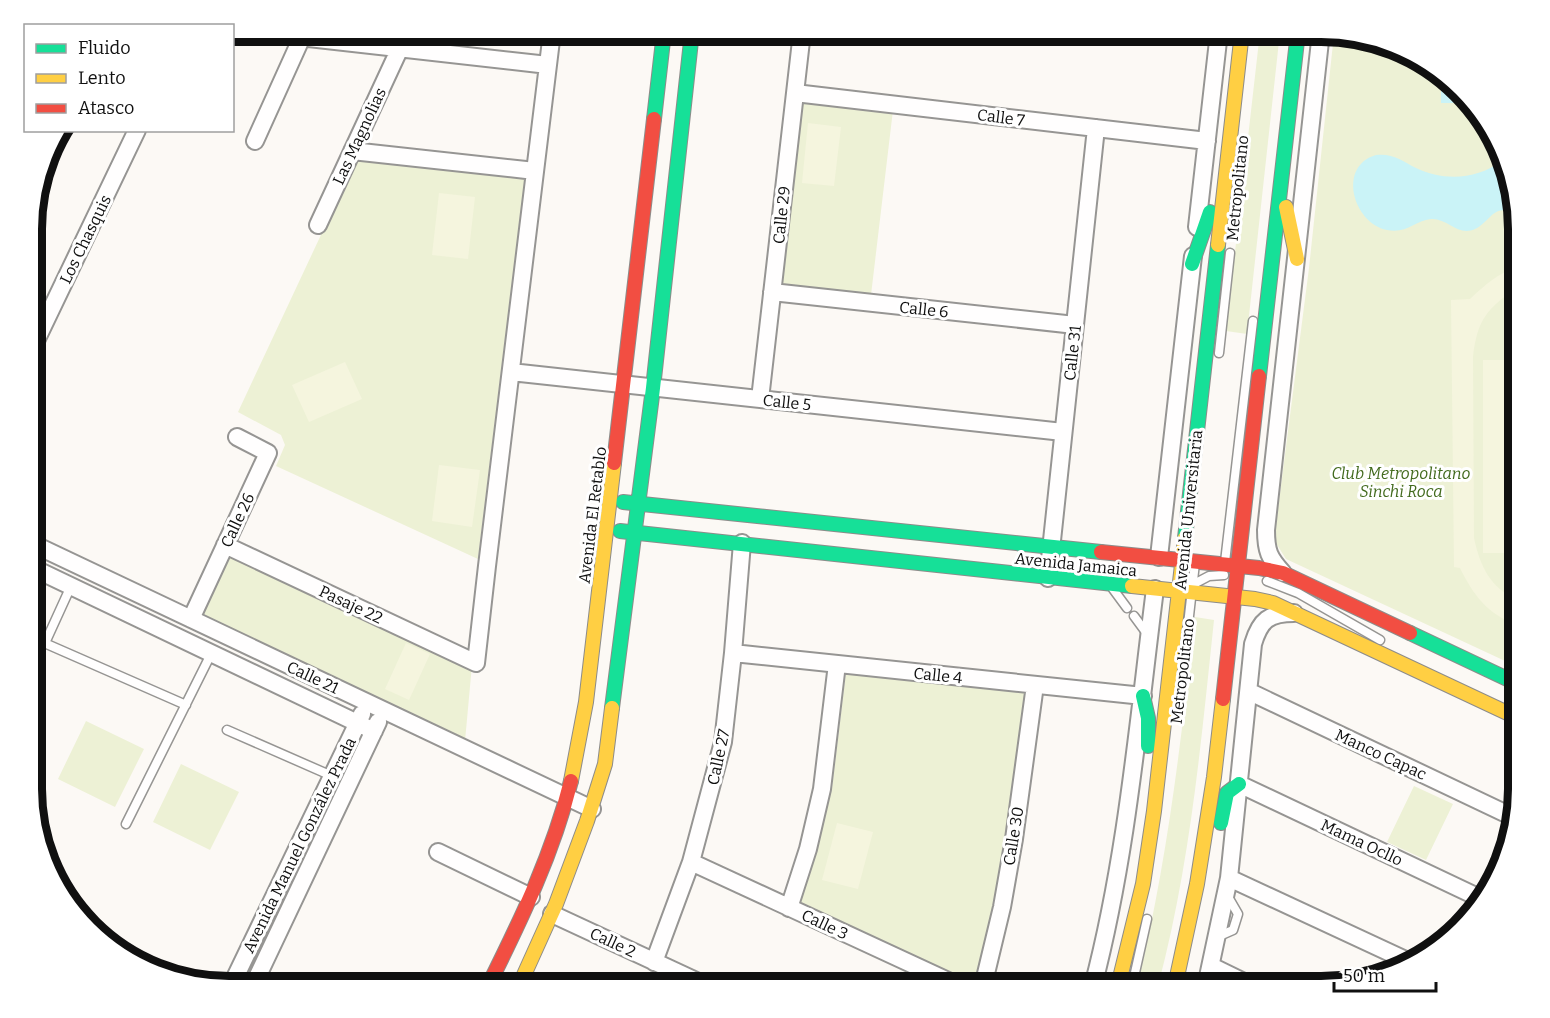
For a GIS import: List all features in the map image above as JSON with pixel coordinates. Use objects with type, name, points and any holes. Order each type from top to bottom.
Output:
[{"type":"main road","name":"Avenida El Retablo","points":[[493,976],[531,897],[556,834],[586,702],[663,42]]},
{"type":"main road","points":[[524,976],[552,914],[592,809],[604,764],[613,712],[653,388],[691,42]]},
{"type":"main road","name":"Avenida Universitaria","points":[[1120,976],[1143,884],[1188,590],[1227,164],[1241,42]]},
{"type":"main road","points":[[1177,976],[1197,884],[1214,777],[1226,599],[1237,573],[1297,42]]},
{"type":"main road","points":[[1192,264],[1227,164]]},
{"type":"main road","points":[[1281,186],[1297,259]]},
{"type":"main road","name":"Avenida Jamaica","points":[[611,501],[1160,557],[1191,557],[1237,573],[1283,573],[1508,679]]},
{"type":"main road","name":"Avenida Jamaica","points":[[606,530],[1048,578],[1155,589],[1188,590],[1226,599],[1255,598],[1295,613],[1508,713]]},
{"type":"main road","points":[[1012,574],[1018,559],[1015,542]]},
{"type":"main road","points":[[1143,696],[1148,718],[1149,784],[1154,811]]},
{"type":"main road","points":[[1197,884],[1215,853],[1227,793],[1239,784]]},
{"type":"street","points":[[255,141],[300,42]]},
{"type":"street","points":[[347,42],[548,65]]},
{"type":"street","points":[[511,372],[551,42]]},
{"type":"street","name":"Calle 29","points":[[760,399],[801,42]]},
{"type":"street","name":"Avenida Universitaria","points":[[1160,557],[1218,42]]},
{"type":"street","points":[[1283,573],[1269,554],[1266,546],[1266,530],[1320,42]]},
{"type":"street","name":"Las Magnolias","points":[[318,225],[400,48]]},
{"type":"street","name":"Calle 7","points":[[795,93],[1207,141]]},
{"type":"street","name":"Calle 31","points":[[1048,578],[1096,128]]},
{"type":"street","name":"Los Chasquis","points":[[42,328],[136,132]]},
{"type":"street","points":[[352,151],[535,171]]},
{"type":"street","name":"Calle 6","points":[[772,292],[1075,325]]},
{"type":"street","name":"Calle 5","points":[[511,372],[1063,432]]},
{"type":"street","name":"Pasaje 22","points":[[225,545],[476,663],[511,372]]},
{"type":"street","name":"Calle 26","points":[[191,619],[268,453],[237,437]]},
{"type":"street","name":"Calle 27","points":[[654,962],[691,862],[723,742],[734,653],[742,543]]},
{"type":"street","name":"Calle 21","points":[[42,548],[592,809]]},
{"type":"street","name":"Calle 21","points":[[42,572],[374,731]]},
{"type":"street","name":"Avenida Universitaria","points":[[1095,976],[1120,861],[1155,589]]},
{"type":"street","points":[[1208,976],[1228,885],[1250,692],[1253,644],[1257,628],[1266,619],[1277,613],[1295,613]]},
{"type":"street","name":"Calle 4","points":[[734,653],[1143,696]]},
{"type":"street","points":[[789,908],[808,849],[822,789],[837,664]]},
{"type":"street","name":"Calle 30","points":[[985,976],[1002,907],[1014,839],[1035,685]]},
{"type":"street","name":"Manco Capac","points":[[1250,692],[1506,814]]},
{"type":"street","name":"Avenida Manuel González Prada","points":[[236,976],[367,703]]},
{"type":"street","name":"Avenida Manuel González Prada","points":[[259,976],[383,710]]},
{"type":"street","name":"Mama Ocllo","points":[[1239,784],[1475,896]]},
{"type":"street","points":[[438,852],[531,897]]},
{"type":"street","name":"Calle 3","points":[[691,862],[936,976]]},
{"type":"street","points":[[1228,885],[1401,958]]},
{"type":"street","name":"Calle 2","points":[[552,914],[685,976]]},
{"type":"street","points":[[1211,966],[1232,976]]},
{"type":"lane","name":"Metropolitano","points":[[1217,367],[1230,248]]},
{"type":"lane","points":[[1237,573],[1253,316]]},
{"type":"lane","points":[[1188,590],[1209,576],[1237,573],[1270,581],[1299,593],[1385,643]]},
{"type":"lane","points":[[1108,584],[1127,608]]},
{"type":"lane","points":[[45,643],[70,586]]},
{"type":"lane","name":"Metropolitano","points":[[1182,674],[1188,590]]},
{"type":"lane","points":[[1134,616],[1149,636]]},
{"type":"lane","points":[[42,642],[186,705]]},
{"type":"lane","points":[[126,824],[212,654]]},
{"type":"lane","points":[[227,730],[332,776]]},
{"type":"lane","points":[[1134,976],[1149,909]]},
{"type":"green space","points":[[1259,42],[1279,42],[1247,334],[1226,331]]},
{"type":"green space","name":"Club Metropolitano Sinchi Roca","points":[[1333,43],[1370,48],[1415,67],[1453,97],[1469,115],[1489,146],[1504,192],[1508,217],[1508,662],[1286,559],[1274,540],[1309,268]]},
{"type":"green space","points":[[801,99],[893,110],[871,295],[779,284]]},
{"type":"green space","points":[[808,123],[841,127],[834,186],[802,183]]},
{"type":"green space","points":[[357,158],[525,177],[478,559],[276,466],[285,445],[281,435],[238,412]]},
{"type":"green space","points":[[439,193],[475,197],[468,259],[432,255]]},
{"type":"green space","points":[[1508,271],[1508,294],[1485,316],[1477,334],[1473,357],[1474,538],[1483,567],[1493,582],[1508,595],[1508,621],[1483,603],[1460,568],[1454,567],[1451,300],[1470,299],[1498,276]]},
{"type":"green space","points":[[1483,360],[1508,360],[1508,553],[1483,553]]},
{"type":"green space","points":[[345,362],[362,399],[309,422],[292,385]]},
{"type":"green space","points":[[439,465],[480,470],[472,527],[432,521]]},
{"type":"green space","points":[[227,550],[472,665],[465,741],[198,614]]},
{"type":"green space","points":[[1195,617],[1214,620],[1193,804],[1169,941],[1160,976],[1139,976],[1157,895],[1178,756]]},
{"type":"green space","points":[[406,643],[430,654],[409,700],[385,689]]},
{"type":"green space","points":[[846,672],[1028,693],[995,911],[979,976],[957,976],[800,904],[832,788]]},
{"type":"green space","points":[[86,721],[144,749],[115,807],[58,779]]},
{"type":"green space","points":[[181,764],[239,792],[210,850],[153,822]]},
{"type":"green space","points":[[1414,786],[1453,804],[1426,860],[1387,842]]},
{"type":"green space","points":[[837,823],[873,832],[858,889],[822,880]]},
{"type":"water","points":[[1441,86],[1458,103],[1441,103]]},
{"type":"water","points":[[1376,155],[1392,156],[1426,172],[1448,177],[1471,175],[1496,164],[1507,211],[1498,211],[1480,226],[1469,231],[1463,231],[1437,219],[1425,220],[1405,229],[1387,230],[1375,225],[1365,217],[1354,194],[1353,182],[1356,170],[1364,161]]},
{"type":"traffic: fast","points":[[654,119],[663,42]]},
{"type":"traffic: fast","points":[[612,708],[653,388],[691,42]]},
{"type":"traffic: fast","points":[[1259,376],[1297,42]]},
{"type":"traffic: fast","points":[[1192,264],[1210,212]]},
{"type":"traffic: fast","points":[[1185,538],[1218,245]]},
{"type":"traffic: fast","points":[[623,502],[1101,552]]},
{"type":"traffic: fast","points":[[620,531],[1132,586]]},
{"type":"traffic: fast","points":[[1410,633],[1508,679]]},
{"type":"traffic: fast","points":[[1143,696],[1148,718],[1148,746]]},
{"type":"traffic: fast","points":[[1221,823],[1227,793],[1239,784]]},
{"type":"traffic: slow","points":[[1218,245],[1241,42]]},
{"type":"traffic: slow","points":[[1286,207],[1297,259]]},
{"type":"traffic: slow","points":[[571,781],[586,702],[614,463]]},
{"type":"traffic: slow","points":[[1120,976],[1143,884],[1154,811],[1185,538]]},
{"type":"traffic: slow","points":[[1132,586],[1255,599],[1273,603],[1508,713]]},
{"type":"traffic: slow","points":[[1177,976],[1197,884],[1214,777],[1223,699]]},
{"type":"traffic: slow","points":[[524,976],[556,904],[587,821],[605,764],[612,708]]},
{"type":"traffic: jam","points":[[614,463],[654,119]]},
{"type":"traffic: jam","points":[[1223,699],[1259,376]]},
{"type":"traffic: jam","points":[[1101,552],[1259,568],[1283,573],[1410,633]]},
{"type":"traffic: jam","points":[[493,976],[546,860],[571,781]]}]
